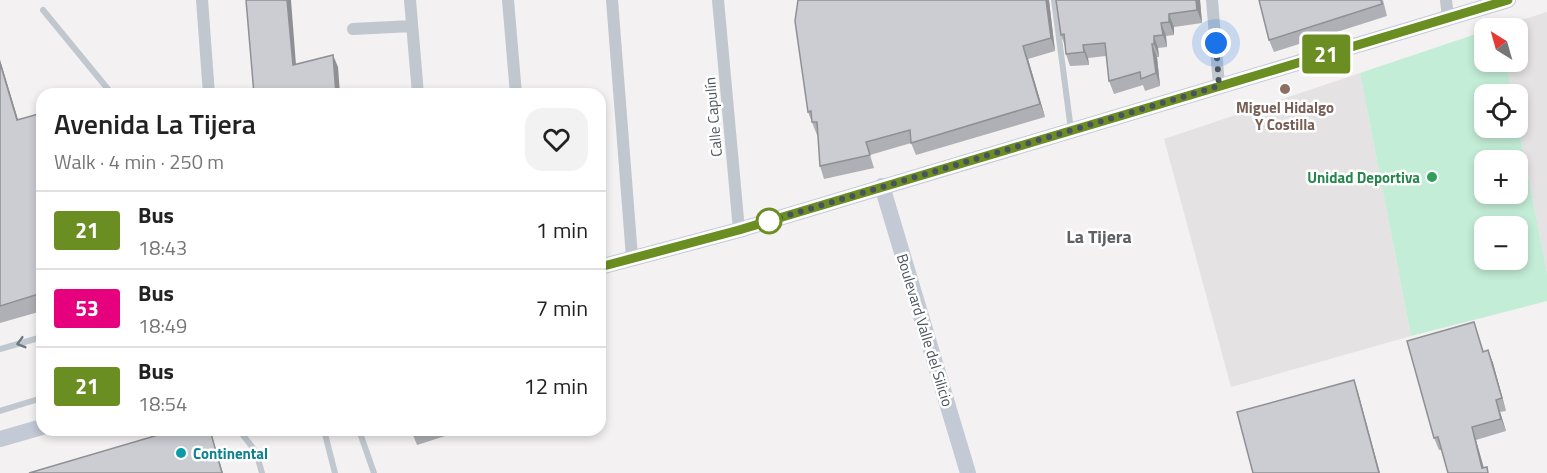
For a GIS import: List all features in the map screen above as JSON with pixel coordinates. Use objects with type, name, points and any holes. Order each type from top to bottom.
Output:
[{"type":"main road","points":[[606,265],[739,230],[1508,0]]},
{"type":"main road","name":"Boulevard Valle del Silicio","points":[[882,186],[968,473]]},
{"type":"main road","points":[[0,439],[36,429]]},
{"type":"street","points":[[202,0],[209,88]]},
{"type":"street","points":[[410,0],[417,88]]},
{"type":"street","points":[[508,0],[515,88]]},
{"type":"street","points":[[612,0],[632,257]]},
{"type":"street","name":"Calle Capulín","points":[[718,0],[739,230]]},
{"type":"street","points":[[1212,0],[1219,86]]},
{"type":"street","points":[[1446,0],[1448,18]]},
{"type":"street","points":[[353,28],[412,26]]},
{"type":"lane","points":[[1054,0],[1071,130]]},
{"type":"lane","points":[[43,10],[107,88]]},
{"type":"lane","points":[[0,349],[36,339]]},
{"type":"lane","points":[[0,411],[36,400]]},
{"type":"lane","points":[[244,436],[256,452],[262,473]]},
{"type":"lane","points":[[326,436],[335,473]]},
{"type":"lane","points":[[361,436],[374,473]]},
{"type":"shaded area","points":[[1547,12],[1547,273],[1528,176],[1528,150],[1523,150],[1521,138],[1528,138],[1528,84],[1510,84],[1508,72],[1528,72],[1528,18]]},
{"type":"shaded area","points":[[1360,73],[1411,336],[1231,387],[1164,139]]},
{"type":"green space","name":"Unidad Deportiva","points":[[1474,35],[1474,72],[1508,72],[1510,84],[1474,84],[1474,138],[1521,138],[1523,150],[1474,150],[1474,204],[1528,204],[1528,176],[1547,273],[1547,301],[1411,336],[1360,73]]},
{"type":"building","points":[[246,0],[287,0],[293,65],[333,55],[336,88],[253,88]]},
{"type":"building","points":[[798,0],[1046,0],[1051,38],[1023,46],[1040,104],[911,143],[910,130],[866,142],[870,155],[820,166],[817,122],[812,122],[811,111],[808,112],[795,21]]},
{"type":"building","points":[[1056,0],[1196,0],[1197,10],[1169,14],[1169,22],[1161,23],[1163,35],[1154,36],[1154,44],[1152,44],[1156,73],[1141,79],[1140,72],[1109,81],[1105,43],[1083,45],[1084,52],[1066,54]]},
{"type":"building","points":[[1259,0],[1381,0],[1382,4],[1269,40]]},
{"type":"building","points":[[0,63],[17,120],[36,115],[36,295],[0,306]]},
{"type":"building","points":[[1474,322],[1483,352],[1488,350],[1502,398],[1496,400],[1501,419],[1472,427],[1482,468],[1487,467],[1488,473],[1448,473],[1438,437],[1434,438],[1407,341]]},
{"type":"building","points":[[1354,380],[1379,473],[1253,473],[1237,412]]},
{"type":"building","name":"Continental","points":[[155,436],[212,436],[222,473],[29,473]]},
{"type":"bus line","name":"21","points":[[606,265],[739,230],[1508,0]]},
{"type":"place","name":"Miguel Hidalgo Y Costilla","points":[[1285,89]]},
{"type":"place","name":"Unidad Deportiva","points":[[1432,177]]},
{"type":"place","name":"Continental","points":[[181,453]]},
{"type":"district","name":"La Tijera","points":[[1099,236]]},
{"type":"route","points":[[769,221],[759,224],[882,186],[1219,86],[1216,43]]}]
